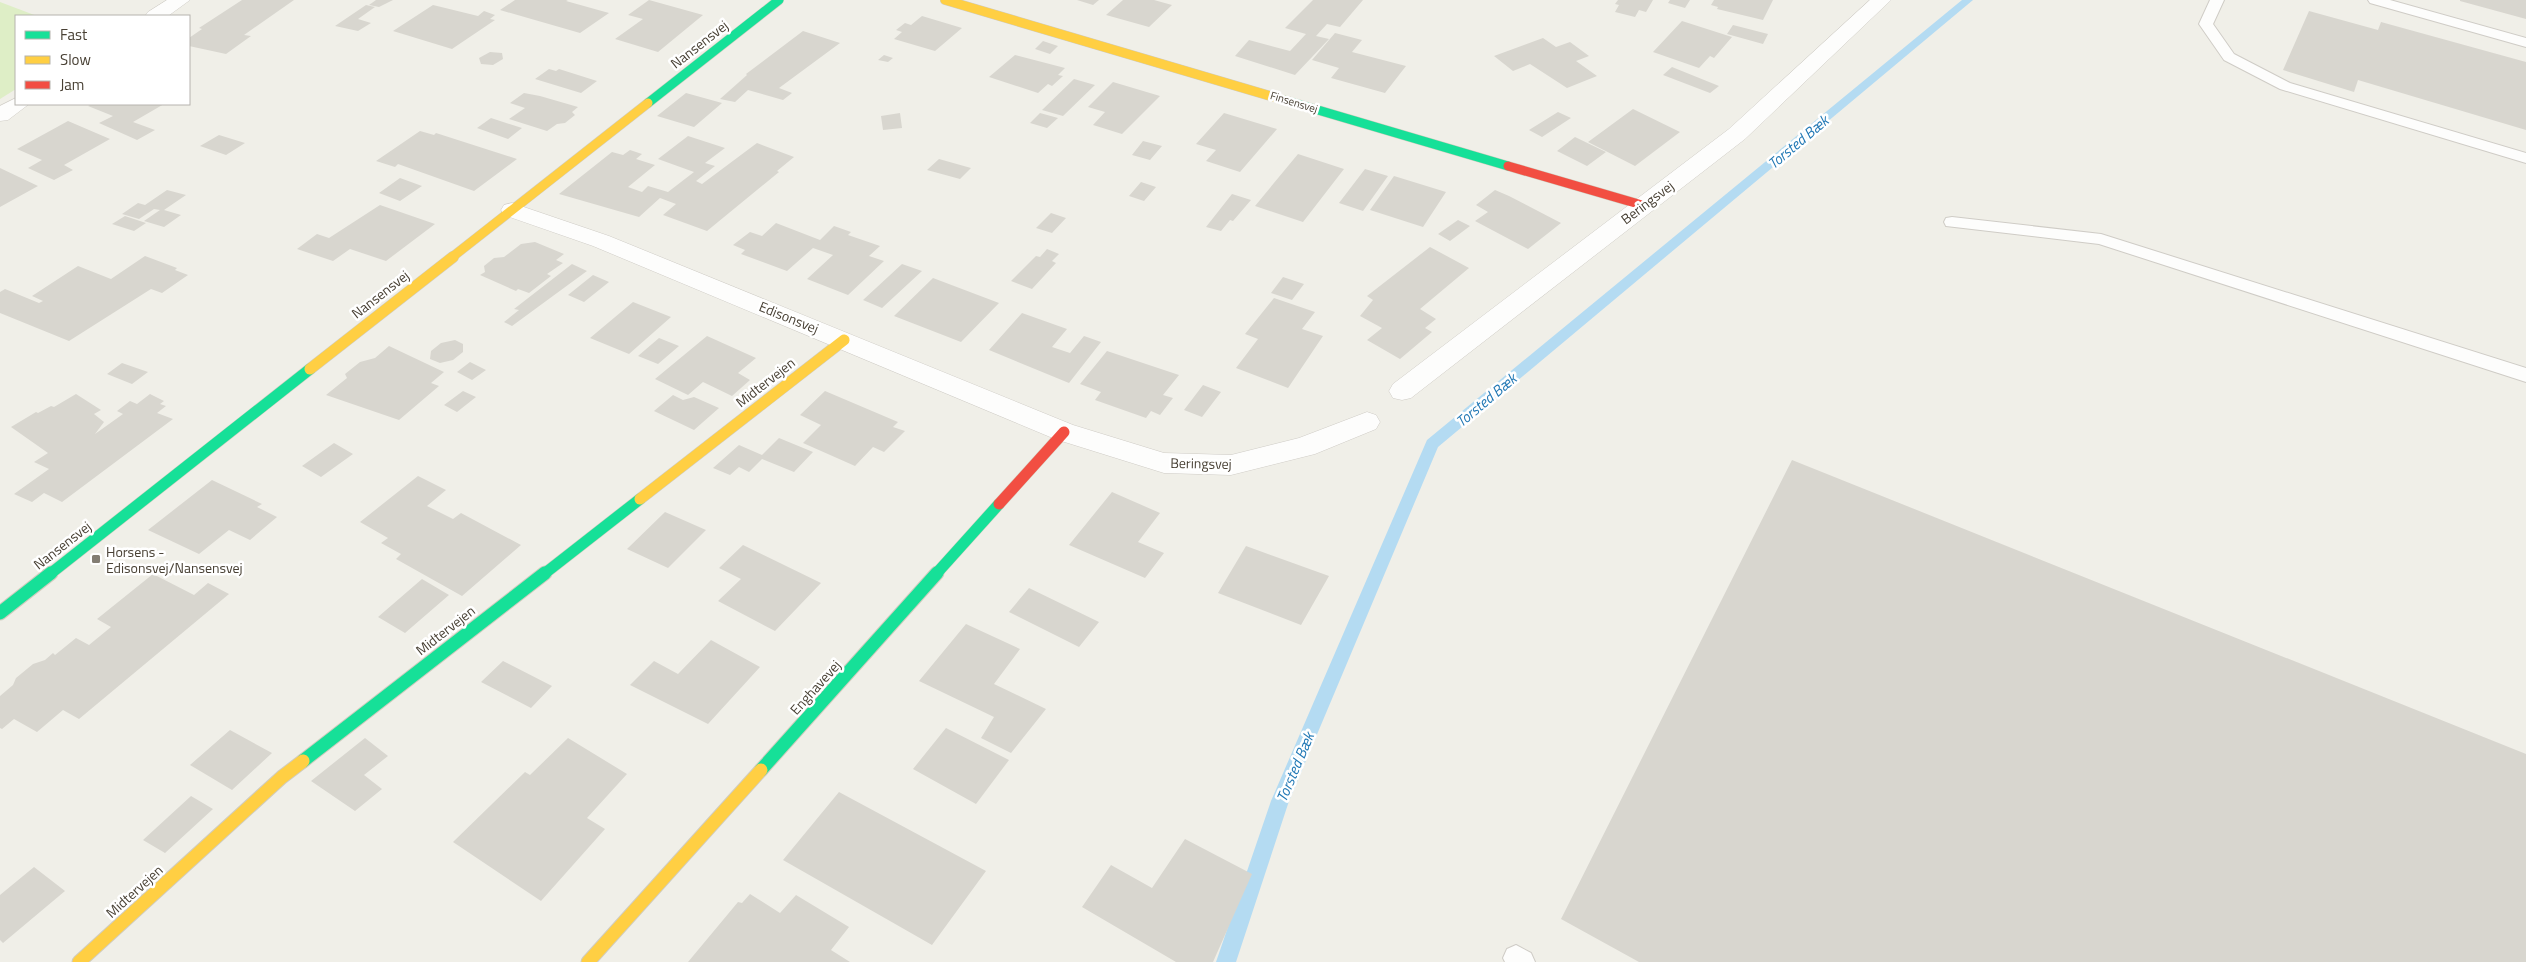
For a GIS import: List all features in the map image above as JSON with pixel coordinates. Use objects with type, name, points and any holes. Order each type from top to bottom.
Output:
[{"type":"street","points":[[158,15],[180,0]]},
{"type":"street","name":"Nansensvej","points":[[0,613],[780,0]]},
{"type":"street","name":"Finsensvej","points":[[945,0],[1642,205]]},
{"type":"street","name":"Beringsvej","points":[[1402,392],[1642,205],[1737,134],[1881,0]]},
{"type":"street","points":[[0,115],[16,105]]},
{"type":"street","name":"Edisonsvej","points":[[512,210],[601,241],[1064,432]]},
{"type":"street","name":"Midtervejen","points":[[79,962],[282,777],[844,340]]},
{"type":"street","name":"Beringsvej","points":[[1064,432],[1164,463],[1231,466],[1305,447],[1367,422]]},
{"type":"street","name":"Enghavevej","points":[[588,962],[1064,432]]},
{"type":"lane","points":[[2217,0],[2206,24],[2229,57],[2269,78],[2285,86],[2526,158]]},
{"type":"lane","points":[[2375,0],[2526,43]]},
{"type":"lane","points":[[1952,222],[2101,239],[2526,375]]},
{"type":"green space","points":[[0,2],[34,15],[15,15],[15,90],[0,99]]},
{"type":"building","points":[[242,0],[294,0],[244,35],[251,36],[226,54],[190,46],[190,37],[202,29],[199,28]]},
{"type":"building","points":[[376,0],[393,0],[379,7],[369,5]]},
{"type":"building","points":[[515,0],[568,0],[566,1],[609,13],[580,33],[500,10]]},
{"type":"building","points":[[649,0],[703,15],[658,52],[615,39],[643,19],[628,15]]},
{"type":"building","points":[[1077,0],[1099,0],[1093,5]]},
{"type":"building","points":[[1123,0],[1154,0],[1172,5],[1149,27],[1106,15]]},
{"type":"building","points":[[1313,0],[1363,0],[1340,27],[1327,24],[1316,36],[1329,39],[1295,75],[1235,56],[1249,40],[1290,51],[1306,34],[1285,28]]},
{"type":"building","points":[[1618,0],[1653,0],[1646,12],[1639,10],[1635,17],[1615,12],[1619,5],[1615,4]]},
{"type":"building","points":[[1670,0],[1690,0],[1685,8],[1668,3]]},
{"type":"building","points":[[1714,0],[1773,0],[1763,20],[1717,9],[1718,7],[1711,5]]},
{"type":"building","points":[[2526,0],[2526,19],[2460,1]]},
{"type":"building","points":[[366,5],[375,7],[358,19],[371,23],[358,31],[335,26]]},
{"type":"building","points":[[433,5],[478,16],[484,11],[495,15],[490,19],[495,20],[452,49],[393,31]]},
{"type":"building","points":[[2309,11],[2378,30],[2381,22],[2526,62],[2526,130],[2358,80],[2354,92],[2283,70]]},
{"type":"building","points":[[922,16],[962,28],[935,51],[894,39],[902,32],[896,30],[905,23],[911,25]]},
{"type":"building","points":[[1682,21],[1732,37],[1714,58],[1710,56],[1699,68],[1653,52]]},
{"type":"building","points":[[1733,25],[1768,34],[1763,44],[1727,34]]},
{"type":"building","points":[[803,31],[840,43],[779,88],[792,93],[783,100],[748,90],[735,102],[720,99],[746,74]]},
{"type":"building","points":[[1335,33],[1362,40],[1352,52],[1406,66],[1385,93],[1331,78],[1339,68],[1312,60]]},
{"type":"building","points":[[1543,38],[1556,47],[1570,42],[1589,56],[1576,61],[1597,76],[1567,88],[1530,64],[1513,71],[1494,56]]},
{"type":"building","points":[[1043,41],[1058,46],[1050,54],[1035,49]]},
{"type":"building","points":[[490,52],[502,53],[503,59],[493,65],[481,64],[479,58]]},
{"type":"building","points":[[884,55],[893,58],[888,62],[878,60]]},
{"type":"building","points":[[1015,55],[1065,68],[1058,75],[1063,76],[1052,86],[1048,84],[1038,93],[989,77]]},
{"type":"building","points":[[1672,67],[1719,86],[1710,93],[1663,75]]},
{"type":"building","points":[[549,69],[556,71],[559,69],[597,81],[581,93],[535,79]]},
{"type":"building","points":[[1074,79],[1095,85],[1063,116],[1042,110]]},
{"type":"building","points":[[1113,82],[1160,96],[1122,134],[1093,125],[1105,112],[1088,107]]},
{"type":"building","points":[[524,93],[578,107],[572,112],[575,115],[565,123],[557,124],[547,131],[509,119],[525,108],[510,103]]},
{"type":"building","points":[[686,93],[722,103],[694,127],[657,116]]},
{"type":"building","points":[[162,105],[133,122],[155,130],[137,140],[99,123],[113,116],[88,106]]},
{"type":"building","points":[[1633,109],[1680,132],[1635,166],[1588,142]]},
{"type":"building","points":[[1558,112],[1571,118],[1542,137],[1529,130]]},
{"type":"building","points":[[900,113],[902,128],[883,130],[881,116]]},
{"type":"building","points":[[1040,113],[1058,118],[1047,128],[1030,123]]},
{"type":"building","points":[[1224,113],[1277,129],[1240,172],[1206,161],[1216,150],[1196,144]]},
{"type":"building","points":[[491,118],[522,128],[508,139],[477,128]]},
{"type":"building","points":[[68,121],[110,139],[64,165],[73,170],[54,180],[28,168],[42,160],[17,149]]},
{"type":"building","points":[[420,131],[434,135],[436,133],[517,159],[474,191],[398,164],[395,167],[376,161]]},
{"type":"building","points":[[219,135],[245,143],[226,155],[200,146]]},
{"type":"building","points":[[688,136],[725,148],[705,163],[715,166],[696,181],[702,184],[757,143],[794,157],[777,171],[779,172],[707,231],[663,215],[676,204],[660,198],[639,217],[559,194],[612,152],[623,155],[630,150],[642,154],[636,159],[655,165],[628,187],[642,192],[648,186],[668,192],[694,172],[658,159]]},
{"type":"building","points":[[1575,137],[1606,152],[1587,166],[1557,151]]},
{"type":"building","points":[[1143,141],[1162,146],[1150,160],[1132,155]]},
{"type":"building","points":[[1298,154],[1344,169],[1303,222],[1255,206]]},
{"type":"building","points":[[939,159],[971,168],[960,179],[927,170]]},
{"type":"building","points":[[0,168],[38,186],[0,207]]},
{"type":"building","points":[[1365,169],[1388,176],[1363,211],[1339,203]]},
{"type":"building","points":[[1394,176],[1446,192],[1423,227],[1370,210]]},
{"type":"building","points":[[400,178],[422,186],[400,201],[379,193]]},
{"type":"building","points":[[1141,182],[1156,187],[1144,201],[1129,196]]},
{"type":"building","points":[[167,190],[186,195],[164,210],[181,215],[164,227],[144,221],[160,210],[154,209],[139,219],[122,214],[138,203],[145,205]]},
{"type":"building","points":[[1495,190],[1561,223],[1528,249],[1475,221],[1488,212],[1476,205]]},
{"type":"building","points":[[1232,194],[1251,200],[1233,221],[1230,220],[1221,231],[1206,227]]},
{"type":"building","points":[[380,205],[435,224],[386,261],[350,249],[333,261],[297,249],[317,234],[329,238]]},
{"type":"building","points":[[1051,213],[1066,218],[1052,233],[1036,228]]},
{"type":"building","points":[[125,216],[146,223],[134,231],[112,224]]},
{"type":"building","points":[[1458,220],[1470,226],[1450,241],[1438,234]]},
{"type":"building","points":[[776,223],[820,240],[834,226],[851,232],[848,235],[880,246],[869,256],[884,261],[848,295],[807,279],[833,255],[813,248],[787,271],[741,254],[745,250],[733,245],[750,232],[762,236]]},
{"type":"building","points":[[535,242],[564,254],[556,260],[563,263],[547,274],[551,276],[529,293],[518,289],[516,291],[480,275],[485,272],[484,266],[494,258],[504,257],[521,244]]},
{"type":"building","points":[[1430,247],[1469,268],[1420,309],[1436,319],[1425,328],[1432,332],[1400,359],[1367,340],[1382,328],[1360,316],[1373,300],[1367,296]]},
{"type":"building","points":[[1047,249],[1059,254],[1052,261],[1056,263],[1032,289],[1011,281],[1036,256],[1040,257]]},
{"type":"building","points":[[145,256],[177,268],[175,270],[188,275],[162,293],[151,289],[69,341],[0,313],[0,292],[5,289],[39,303],[43,301],[32,296],[78,266],[111,279]]},
{"type":"building","points":[[572,264],[587,271],[512,326],[504,322],[519,310],[514,309]]},
{"type":"building","points":[[902,264],[922,271],[882,308],[863,300]]},
{"type":"building","points":[[593,275],[609,282],[584,302],[568,295]]},
{"type":"building","points":[[1283,277],[1304,284],[1292,300],[1271,293]]},
{"type":"building","points":[[933,278],[999,303],[961,342],[894,316]]},
{"type":"building","points":[[1274,298],[1315,312],[1302,329],[1323,336],[1288,388],[1236,368],[1258,339],[1245,334]]},
{"type":"building","points":[[633,302],[671,317],[629,354],[590,338]]},
{"type":"building","points":[[1022,313],[1067,329],[1052,347],[1070,353],[1084,336],[1101,342],[1069,383],[989,350]]},
{"type":"building","points":[[707,336],[756,358],[738,373],[750,380],[732,396],[703,382],[688,395],[655,379]]},
{"type":"building","points":[[659,338],[679,346],[658,364],[638,356]]},
{"type":"building","points":[[455,340],[463,344],[463,352],[453,360],[440,363],[430,359],[431,351],[441,343]]},
{"type":"building","points":[[389,346],[444,372],[431,383],[439,386],[399,420],[326,395],[347,378],[345,374],[360,362],[375,358]]},
{"type":"building","points":[[1107,351],[1179,375],[1163,395],[1173,398],[1160,415],[1151,411],[1146,418],[1095,400],[1101,392],[1080,384]]},
{"type":"building","points":[[470,362],[486,370],[472,380],[457,372]]},
{"type":"building","points":[[122,363],[148,372],[132,384],[107,374]]},
{"type":"building","points":[[1203,385],[1221,392],[1202,417],[1184,410]]},
{"type":"building","points":[[463,391],[476,397],[457,412],[444,405]]},
{"type":"building","points":[[825,391],[898,422],[893,427],[905,431],[884,452],[873,447],[855,466],[803,443],[821,425],[800,415]]},
{"type":"building","points":[[76,394],[101,410],[94,414],[104,422],[95,434],[123,414],[117,411],[130,401],[137,404],[150,394],[164,401],[160,404],[166,406],[157,413],[173,419],[62,502],[44,493],[32,502],[14,494],[49,469],[34,462],[48,453],[11,427],[36,412],[38,413],[51,406],[54,407]]},
{"type":"building","points":[[673,395],[683,400],[694,397],[719,408],[694,430],[654,411]]},
{"type":"building","points":[[779,438],[813,452],[794,472],[762,459],[749,472],[739,467],[730,475],[713,468],[739,445],[762,455]]},
{"type":"building","points":[[334,443],[353,454],[321,477],[302,466]]},
{"type":"building","points":[[1792,460],[2526,754],[2526,962],[1639,962],[1561,919]]},
{"type":"building","points":[[418,476],[446,490],[427,506],[453,519],[461,513],[521,545],[462,596],[396,559],[401,554],[381,543],[388,538],[360,522]]},
{"type":"building","points":[[212,480],[262,504],[257,507],[277,517],[250,540],[229,530],[199,554],[148,530]]},
{"type":"building","points":[[1112,492],[1160,513],[1138,542],[1164,553],[1145,578],[1069,545]]},
{"type":"building","points":[[665,512],[706,530],[668,568],[627,549]]},
{"type":"building","points":[[743,545],[821,583],[775,631],[718,601],[741,579],[719,568]]},
{"type":"building","points":[[1246,546],[1329,576],[1301,625],[1218,593]]},
{"type":"building","points":[[153,574],[194,595],[208,583],[229,594],[79,719],[63,710],[37,732],[14,719],[2,729],[0,728],[0,696],[13,685],[16,678],[33,664],[45,660],[53,653],[55,655],[76,638],[89,645],[111,627],[97,619]]},
{"type":"building","points":[[422,579],[449,595],[405,633],[378,617]]},
{"type":"building","points":[[1029,588],[1099,622],[1079,647],[1009,612]]},
{"type":"building","points":[[966,624],[1020,649],[994,684],[1046,709],[1011,753],[981,738],[994,717],[919,681]]},
{"type":"building","points":[[711,640],[760,667],[708,724],[630,685],[654,661],[678,674]]},
{"type":"building","points":[[503,661],[552,686],[531,708],[481,682]]},
{"type":"building","points":[[946,728],[1009,760],[976,804],[913,769]]},
{"type":"building","points":[[230,730],[272,753],[232,790],[190,765]]},
{"type":"building","points":[[365,738],[388,756],[364,775],[382,789],[355,811],[311,781]]},
{"type":"building","points":[[568,738],[627,774],[587,818],[605,829],[541,901],[453,842],[525,772],[530,775]]},
{"type":"building","points":[[839,792],[986,871],[932,945],[783,860]]},
{"type":"building","points":[[191,796],[213,809],[165,853],[143,840]]},
{"type":"building","points":[[1185,839],[1252,874],[1213,962],[1176,962],[1082,907],[1111,865],[1152,888]]},
{"type":"building","points":[[34,867],[65,891],[3,943],[0,940],[0,895]]},
{"type":"building","points":[[750,894],[780,913],[796,895],[849,927],[831,950],[850,962],[688,962],[738,902],[742,903]]},
{"type":"waterway","name":"Torsted Bæk","points":[[1226,962],[1280,801],[1432,444],[1968,0]]},
{"type":"traffic: fast","points":[[648,103],[779,0]]},
{"type":"traffic: fast","points":[[1284,100],[1508,166]]},
{"type":"traffic: fast","points":[[0,613],[310,369]]},
{"type":"traffic: fast","points":[[303,761],[640,499]]},
{"type":"traffic: fast","points":[[761,770],[999,504]]},
{"type":"traffic: slow","points":[[945,0],[1284,100]]},
{"type":"traffic: slow","points":[[310,369],[648,103]]},
{"type":"traffic: slow","points":[[640,499],[844,340]]},
{"type":"traffic: slow","points":[[79,962],[282,777],[303,761]]},
{"type":"traffic: slow","points":[[588,962],[761,770]]},
{"type":"traffic: jam","points":[[1508,166],[1642,205]]},
{"type":"traffic: jam","points":[[999,504],[1064,432]]},
{"type":"place","name":"Horsens - Edisonsvej/Nansensvej","points":[[96,559]]}]
